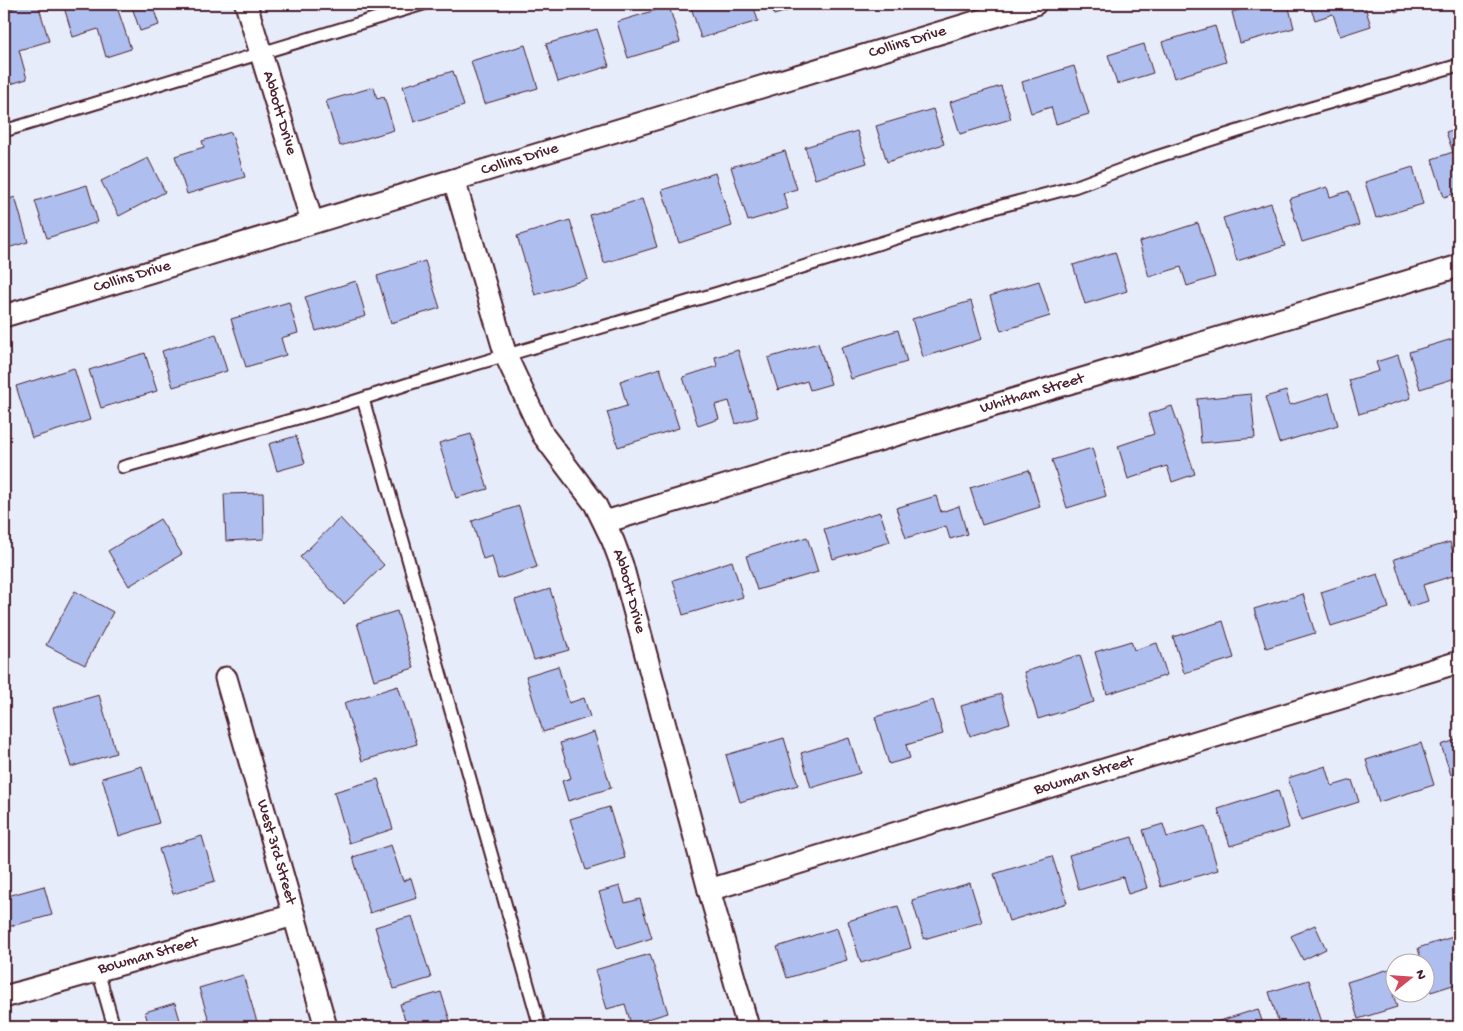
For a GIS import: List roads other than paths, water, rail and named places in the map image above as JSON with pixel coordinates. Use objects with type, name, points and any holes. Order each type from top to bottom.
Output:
[{"type":"street","name":"Abbott Drive","points":[[246,4],[312,222]]},
{"type":"street","name":"Collins Drive","points":[[4,316],[1035,4]]},
{"type":"street","name":"Abbott Drive","points":[[454,180],[506,356],[542,435],[595,504],[605,522],[622,566],[709,890],[748,1027]]},
{"type":"street","name":"Whitham Street","points":[[605,522],[1459,266]]},
{"type":"street","name":"Bowman Street","points":[[709,890],[1459,662]]},
{"type":"street","name":"West 3rd Street","points":[[226,678],[326,1027]]},
{"type":"street","name":"Bowman Street","points":[[4,997],[294,915]]},
{"type":"lane","points":[[4,131],[423,4]]},
{"type":"lane","points":[[123,467],[363,399],[994,208],[1074,187],[1153,158],[1311,108],[1459,65]]},
{"type":"lane","points":[[363,399],[540,1027]]},
{"type":"lane","points":[[98,971],[114,1027]]}]
